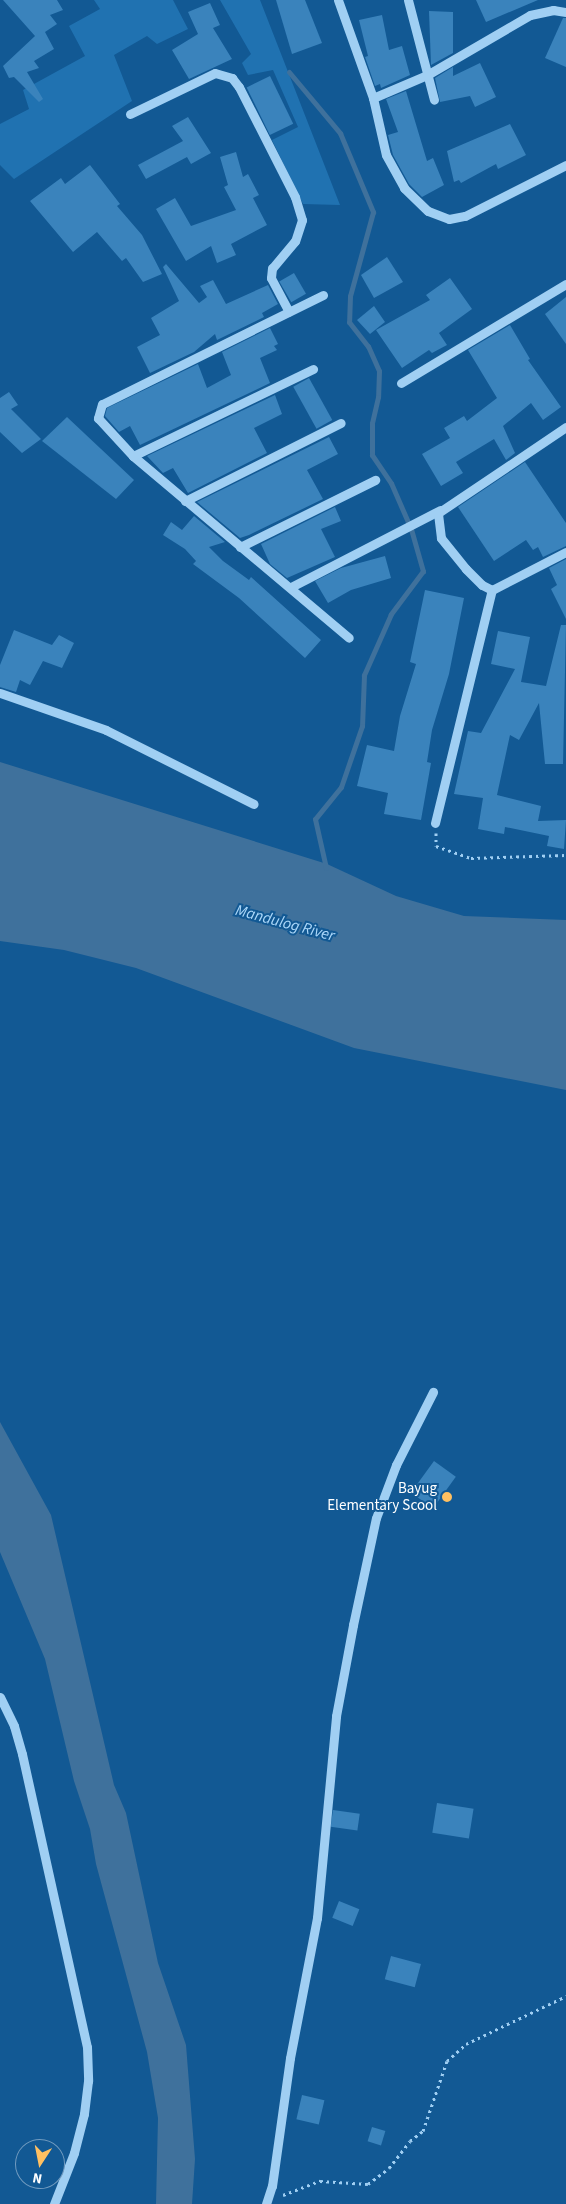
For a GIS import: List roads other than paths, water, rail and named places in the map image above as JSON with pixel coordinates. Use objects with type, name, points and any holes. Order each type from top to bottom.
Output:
[{"type":"street","points":[[338,0],[373,98],[386,155],[404,188],[428,211],[449,219],[465,216],[566,165]]},
{"type":"street","points":[[408,0],[434,100]]},
{"type":"street","points":[[373,98],[427,75],[530,15],[554,10],[566,12]]},
{"type":"street","points":[[130,114],[215,73],[232,78],[239,87],[295,197],[302,220],[295,241],[272,268],[271,278],[289,312]]},
{"type":"street","points":[[401,383],[566,284]]},
{"type":"street","points":[[323,295],[102,404],[98,418],[134,456],[185,501],[349,638]]},
{"type":"street","points":[[134,456],[313,369]]},
{"type":"street","points":[[185,501],[341,423]]},
{"type":"street","points":[[291,588],[440,510],[566,427]]},
{"type":"street","points":[[240,547],[375,480]]},
{"type":"street","points":[[440,510],[438,523],[441,538],[466,569],[482,585],[492,590]]},
{"type":"street","points":[[435,823],[492,590],[566,552]]},
{"type":"street","points":[[0,693],[106,730],[254,804]]},
{"type":"street","points":[[266,2204],[272,2186],[290,2058],[317,1918],[336,1716],[353,1624],[376,1518],[396,1465],[433,1392]]},
{"type":"street","points":[[0,1697],[14,1726],[22,1754],[87,2047],[88,2081],[84,2114],[74,2153],[54,2204]]},
{"type":"water","name":"Mandulog River","points":[[0,762],[327,864],[396,896],[464,916],[566,920],[566,1090],[354,1048],[136,968],[64,950],[0,941]]},
{"type":"water","points":[[0,1422],[51,1515],[114,1785],[126,1813],[158,1963],[186,2045],[195,2159],[192,2204],[156,2204],[158,2118],[147,2052],[96,1864],[90,1829],[74,1781],[45,1659],[0,1552]]},
{"type":"waterway","points":[[289,72],[340,133],[373,212],[350,296],[349,322],[368,346],[379,371],[378,397],[372,423],[372,455],[391,483],[411,529],[423,571],[391,614],[364,675],[362,726],[341,787],[315,819],[326,868]]},
{"type":"place","name":"Bayug Elementary Scool","points":[[447,1497]]}]
